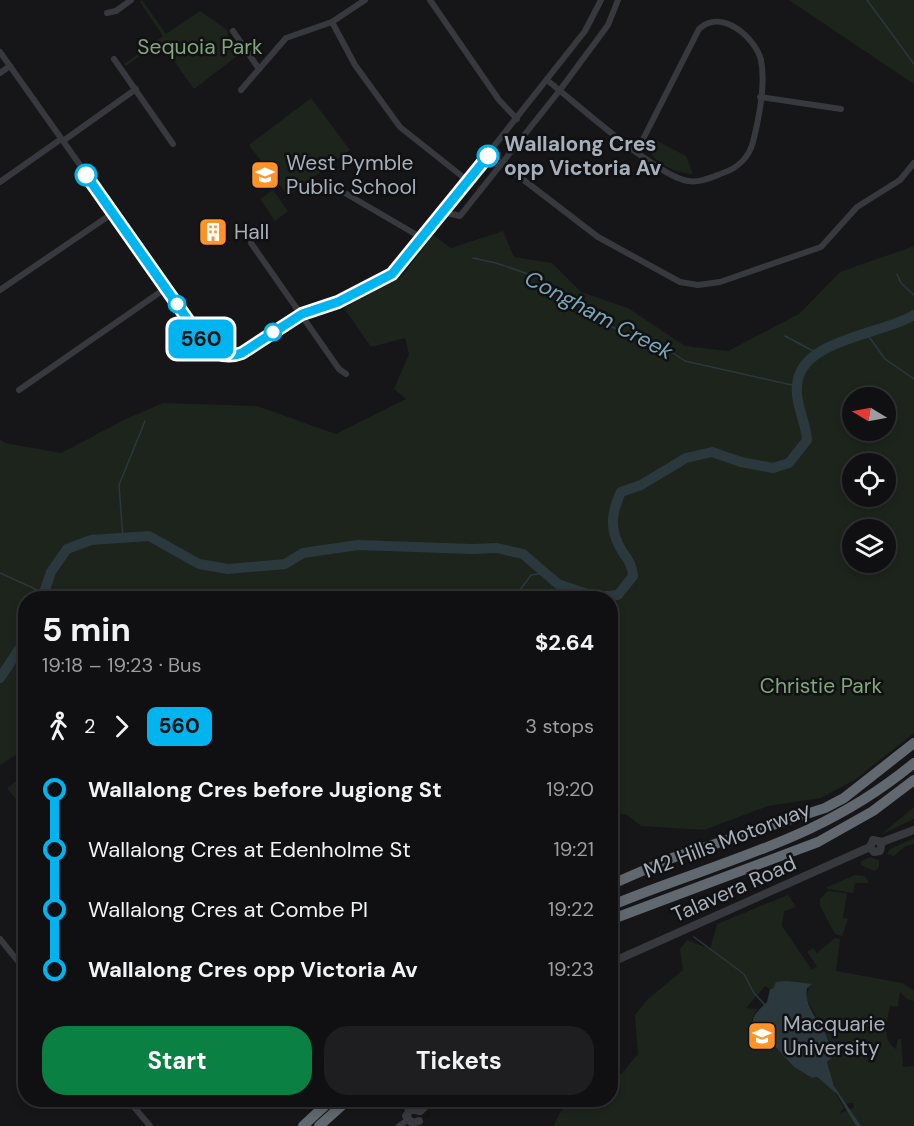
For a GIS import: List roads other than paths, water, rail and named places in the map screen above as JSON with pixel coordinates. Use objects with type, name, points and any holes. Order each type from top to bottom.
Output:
[{"type":"highway","points":[[618,882],[672,858],[825,808],[844,798],[914,743]]},
{"type":"highway","name":"M2 Hills Motorway","points":[[618,903],[767,849],[818,827],[870,796],[914,763]]},
{"type":"highway","name":"M2 Hills Motorway","points":[[618,917],[818,842],[845,828],[914,782]]},
{"type":"highway","points":[[303,1126],[323,1107]]},
{"type":"highway","points":[[319,1126],[340,1107]]},
{"type":"street","points":[[107,13],[116,11],[131,0]]},
{"type":"street","points":[[241,90],[286,38],[332,22],[365,0]]},
{"type":"street","points":[[430,0],[499,100],[517,119]]},
{"type":"street","points":[[0,52],[207,347],[225,356],[242,353],[302,315],[392,274],[548,81],[585,31],[601,0]]},
{"type":"street","points":[[443,212],[460,216],[560,90],[608,25],[618,0]]},
{"type":"street","points":[[332,22],[355,65],[400,127],[468,181]]},
{"type":"street","points":[[548,81],[637,151],[671,176],[695,182],[729,171],[749,152],[760,97],[761,64],[751,42],[739,30],[724,23],[704,24],[699,29],[637,151]]},
{"type":"street","points":[[233,31],[259,69]]},
{"type":"street","points":[[114,59],[173,144]]},
{"type":"street","points":[[0,73],[10,66]]},
{"type":"street","points":[[0,182],[136,89]]},
{"type":"street","points":[[760,97],[841,109]]},
{"type":"street","points":[[502,164],[598,237],[680,282],[698,285],[720,282],[821,247],[857,207],[900,180],[914,163]]},
{"type":"street","points":[[333,186],[422,238]]},
{"type":"street","points":[[0,290],[113,213]]},
{"type":"street","points":[[251,243],[339,369],[346,374]]},
{"type":"street","points":[[19,390],[166,288]]},
{"type":"street","name":"Talavera Road","points":[[618,959],[870,847],[874,852],[880,851],[882,842],[914,830]]},
{"type":"street","points":[[0,939],[18,961]]},
{"type":"street","points":[[134,1107],[150,1126]]},
{"type":"street","points":[[406,1107],[409,1110],[408,1120]]},
{"type":"street","points":[[420,1111],[424,1107]]},
{"type":"street","points":[[409,1110],[416,1108],[420,1111]]},
{"type":"street","points":[[408,1120],[412,1123],[422,1123],[420,1111]]},
{"type":"street","points":[[399,1126],[408,1120]]},
{"type":"waterway","points":[[867,0],[914,64]]},
{"type":"waterway","name":"Congham Creek","points":[[473,258],[540,278],[589,315],[640,341],[664,347],[685,361],[796,386]]},
{"type":"waterway","points":[[897,274],[901,283],[914,295]]},
{"type":"waterway","points":[[618,595],[633,576],[631,565],[613,529],[613,514],[621,492],[641,485],[686,458],[712,452],[741,462],[773,468],[789,463],[807,440],[797,393],[801,370],[826,348],[914,315]]},
{"type":"waterway","points":[[867,334],[885,359],[914,379]]},
{"type":"waterway","points":[[785,336],[817,353]]},
{"type":"waterway","points":[[123,539],[119,485],[145,421]]},
{"type":"waterway","points":[[44,591],[51,572],[67,549],[91,540],[149,536],[199,564],[228,569],[285,564],[303,553],[358,545],[497,548],[523,554],[558,584],[578,591]]},
{"type":"waterway","points":[[0,573],[40,591]]},
{"type":"waterway","points":[[519,591],[531,575],[545,573]]},
{"type":"waterway","points":[[0,678],[18,651]]},
{"type":"waterway","points":[[694,937],[744,974],[754,993],[765,1005]]},
{"type":"place","name":"Wallalong Cres opp Victoria Av","points":[[488,156]]},
{"type":"place","name":"West Pymble Public School","points":[[265,175]]},
{"type":"place","name":"Hall","points":[[213,232]]},
{"type":"place","name":"Macquarie University","points":[[762,1036]]},
{"type":"park label","name":"Sequoia Park","points":[[200,47]]},
{"type":"park label","name":"Christie Park","points":[[821,686]]}]
